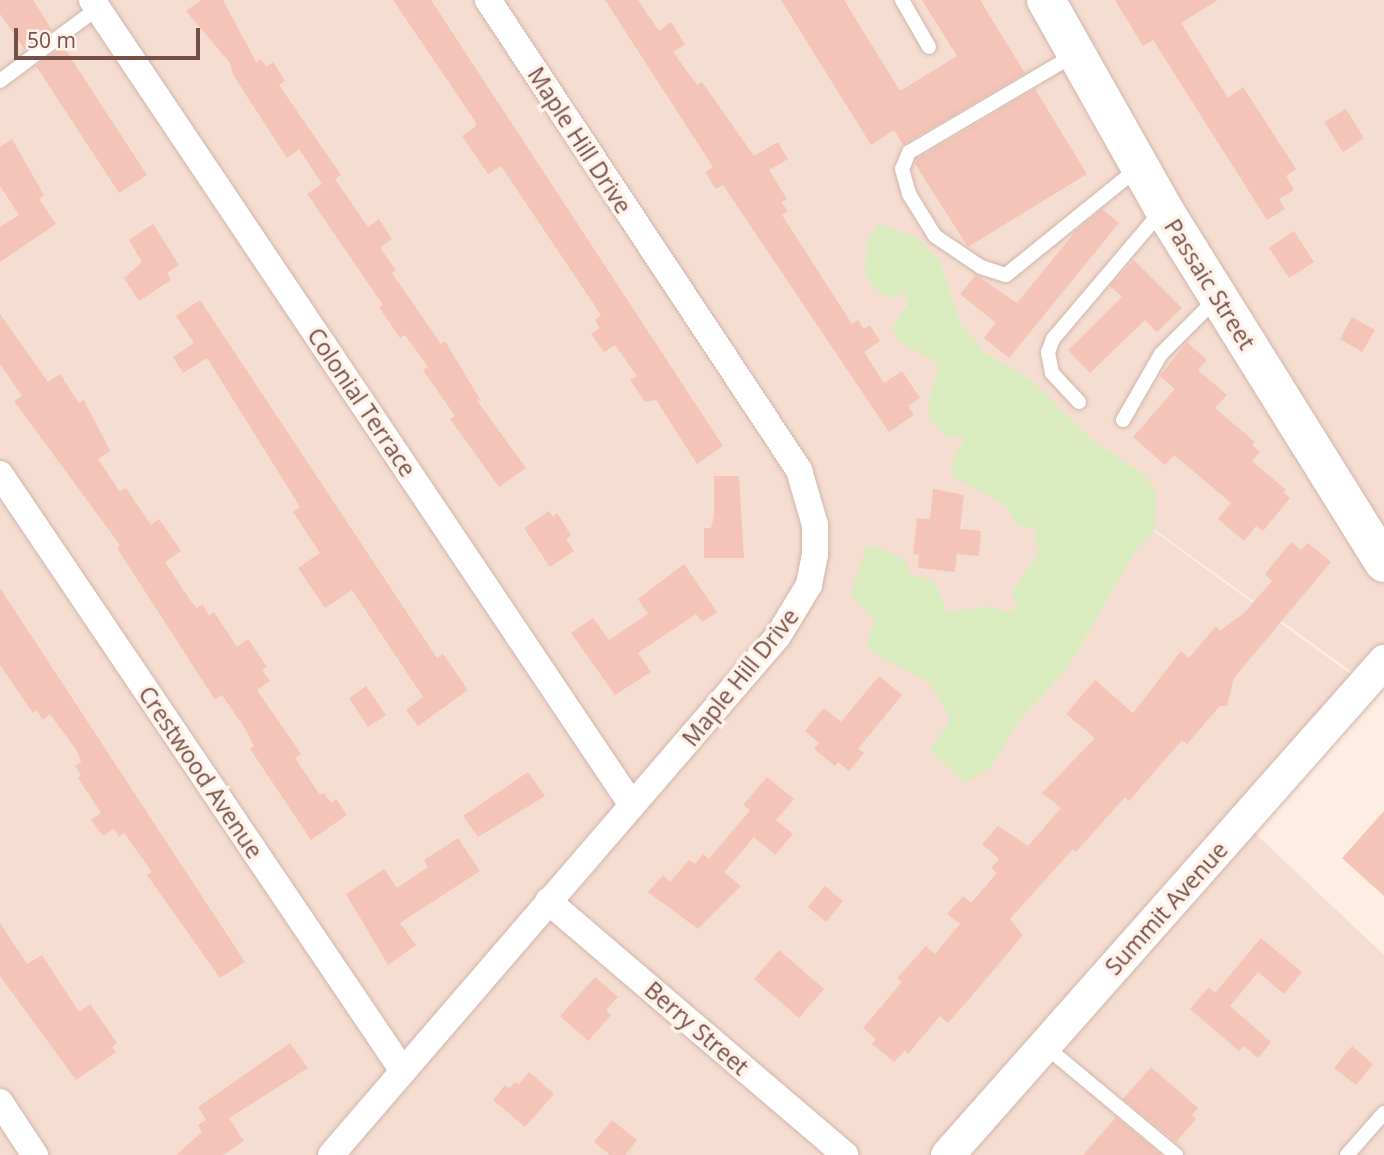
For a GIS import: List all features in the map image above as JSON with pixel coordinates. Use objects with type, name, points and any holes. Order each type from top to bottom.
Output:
[{"type":"main road","name":"Passaic Street","points":[[1046,0],[1166,213],[1384,563]]},
{"type":"street","name":"Maple Hill Drive","points":[[331,1155],[796,612],[809,585],[816,525],[799,470],[488,0]]},
{"type":"street","name":"Colonial Terrace","points":[[95,4],[632,805]]},
{"type":"street","name":"Crestwood Avenue","points":[[0,474],[403,1071]]},
{"type":"street","name":"Summit Avenue","points":[[947,1155],[1384,661]]},
{"type":"street","name":"Berry Street","points":[[548,901],[845,1155]]},
{"type":"street","points":[[0,1102],[36,1155]]},
{"type":"lane","points":[[902,0],[929,47]]},
{"type":"lane","points":[[0,81],[95,4]]},
{"type":"lane","points":[[1076,54],[909,152],[902,169],[909,194],[935,236],[981,267],[1006,275],[1139,167]]},
{"type":"lane","points":[[1079,402],[1052,373],[1048,352],[1053,339],[1154,220],[1166,213]]},
{"type":"lane","points":[[1123,420],[1161,354],[1218,297]]},
{"type":"lane","points":[[1044,1045],[1176,1155]]},
{"type":"lane","points":[[1347,1155],[1384,1113]]},
{"type":"shaded area","points":[[0,0],[1384,0],[1384,661],[1366,682],[1155,530],[1146,476],[1092,440],[1031,380],[985,353],[960,322],[939,259],[890,297],[903,293],[907,302],[892,327],[939,364],[929,400],[966,438],[952,459],[952,475],[1004,505],[1017,525],[1035,528],[1038,553],[1012,591],[1018,608],[1006,612],[948,612],[933,580],[874,619],[866,649],[930,682],[950,720],[991,768],[1022,717],[1069,666],[1136,550],[1154,531],[1364,684],[1243,822],[1384,955],[1384,1155],[0,1155]]},
{"type":"green space","points":[[879,224],[918,238],[939,259],[960,322],[985,353],[1031,380],[1092,440],[1146,476],[1156,494],[1155,530],[1136,550],[1069,666],[1022,717],[991,768],[965,783],[930,750],[950,720],[930,683],[866,649],[874,619],[850,595],[866,546],[879,547],[905,560],[911,575],[933,580],[948,612],[993,606],[1007,612],[1017,608],[1012,591],[1038,553],[1035,529],[1017,525],[1004,505],[952,476],[952,459],[966,438],[943,435],[929,419],[929,400],[939,364],[899,341],[892,327],[907,303],[903,293],[890,298],[874,288],[865,273],[868,238]]},
{"type":"building","points":[[0,0],[33,0],[52,30],[25,50],[0,14]]},
{"type":"building","points":[[201,0],[223,0],[256,62],[261,59],[266,67],[273,62],[285,81],[279,85],[341,175],[335,179],[368,227],[379,219],[392,239],[380,248],[396,270],[392,273],[441,344],[445,341],[481,401],[476,399],[526,468],[499,487],[450,419],[455,416],[423,370],[428,367],[405,335],[400,338],[379,307],[383,305],[307,194],[322,184],[299,149],[287,158],[233,75],[230,63],[186,11]]},
{"type":"building","points":[[393,0],[431,0],[723,446],[697,464],[656,400],[645,402],[630,380],[637,376],[615,345],[604,352],[591,334],[600,328],[595,320],[601,315],[501,166],[488,174],[462,136],[476,126],[475,121]]},
{"type":"building","points":[[605,0],[638,0],[659,31],[671,22],[685,44],[673,52],[697,85],[702,82],[754,156],[778,142],[788,159],[769,170],[787,199],[781,202],[788,211],[782,215],[852,324],[858,320],[864,329],[870,325],[880,341],[864,352],[884,383],[902,371],[920,398],[908,406],[914,415],[889,432],[723,185],[716,189],[705,172],[713,167]]},
{"type":"building","points":[[781,0],[844,0],[900,91],[957,56],[922,0],[980,0],[1025,73],[903,145],[894,130],[871,145]]},
{"type":"building","points":[[1115,0],[1218,0],[1181,23],[1228,98],[1243,87],[1296,169],[1286,176],[1294,190],[1279,199],[1285,209],[1267,220],[1153,40],[1143,46]]},
{"type":"building","points":[[63,46],[147,175],[119,193],[36,66]]},
{"type":"building","points":[[1035,89],[1087,174],[968,247],[915,164],[917,159]]},
{"type":"building","points":[[1346,109],[1364,138],[1343,152],[1324,122]]},
{"type":"building","points":[[12,139],[44,195],[39,199],[56,224],[0,262],[0,227],[19,215],[0,186],[0,147]]},
{"type":"building","points":[[1102,209],[1119,223],[1009,358],[984,338],[996,323],[960,294],[976,275],[1017,303],[1075,232]]},
{"type":"building","points":[[153,224],[179,265],[167,273],[171,280],[139,301],[124,278],[142,262],[129,240]]},
{"type":"building","points":[[1294,231],[1314,262],[1289,278],[1269,248]]},
{"type":"building","points":[[1134,260],[1182,308],[1157,332],[1145,320],[1090,373],[1068,350],[1122,297],[1110,286]]},
{"type":"building","points":[[200,300],[437,658],[443,654],[468,690],[418,726],[406,710],[423,697],[352,590],[325,608],[298,568],[320,553],[293,512],[300,507],[207,358],[183,373],[173,357],[194,343],[176,316]]},
{"type":"building","points":[[0,314],[48,382],[60,374],[79,403],[84,400],[110,451],[98,459],[120,492],[126,488],[151,525],[159,519],[181,551],[165,562],[190,600],[197,608],[202,604],[209,615],[214,612],[237,647],[248,639],[267,667],[262,670],[270,681],[257,690],[301,754],[295,758],[320,795],[324,793],[331,803],[336,799],[347,815],[311,840],[250,749],[254,746],[246,730],[222,695],[215,700],[117,548],[120,545],[14,401],[22,396],[0,364]]},
{"type":"building","points":[[1352,317],[1375,330],[1362,352],[1340,339]]},
{"type":"building","points":[[1187,342],[1207,360],[1198,370],[1227,395],[1215,408],[1255,442],[1252,445],[1260,452],[1252,461],[1286,490],[1283,492],[1290,498],[1263,531],[1256,526],[1244,541],[1218,519],[1231,503],[1174,455],[1165,465],[1133,437],[1175,389],[1160,376]]},
{"type":"building","points":[[714,476],[739,476],[744,558],[704,558],[704,528],[711,528],[714,516]]},
{"type":"building","points":[[933,489],[964,495],[960,529],[981,531],[979,556],[957,554],[955,572],[918,568],[919,555],[913,554],[917,518],[930,519]]},
{"type":"building","points":[[549,511],[553,517],[557,513],[571,535],[566,539],[574,551],[550,567],[524,528]]},
{"type":"building","points":[[1291,542],[1301,550],[1308,543],[1331,562],[1234,678],[1227,706],[1220,706],[1187,744],[1182,740],[1129,801],[1125,797],[1076,852],[1073,849],[1010,919],[1023,935],[976,991],[948,1023],[940,1016],[908,1054],[905,1050],[894,1062],[872,1044],[876,1039],[863,1028],[902,982],[897,978],[926,946],[935,954],[960,924],[947,914],[963,896],[971,903],[997,873],[991,868],[999,859],[982,844],[998,826],[1028,846],[1061,808],[1042,793],[1095,738],[1066,714],[1095,680],[1133,713],[1181,651],[1189,658],[1216,626],[1220,631],[1244,613],[1272,581],[1265,574]]},
{"type":"building","points":[[684,564],[717,612],[702,622],[696,614],[638,653],[651,672],[615,695],[571,633],[593,618],[609,640],[648,614],[638,599]]},
{"type":"building","points":[[0,588],[245,962],[220,978],[147,875],[152,872],[124,833],[119,837],[114,829],[103,836],[91,820],[101,813],[78,778],[81,775],[75,766],[81,762],[77,751],[50,714],[43,720],[36,710],[33,713],[0,665]]},
{"type":"building","points":[[879,676],[902,695],[858,749],[864,753],[849,771],[838,762],[835,766],[814,749],[819,743],[805,731],[824,708],[841,722]]},
{"type":"building","points":[[366,686],[386,715],[368,727],[349,698]]},
{"type":"building","points":[[528,772],[545,796],[478,837],[463,816]]},
{"type":"building","points":[[767,777],[794,799],[776,820],[793,834],[775,855],[754,837],[724,872],[741,886],[698,929],[648,892],[663,875],[670,882],[689,860],[695,864],[703,854],[709,859],[750,810],[743,805]]},
{"type":"building","points":[[1384,811],[1384,896],[1342,858]]},
{"type":"building","points":[[458,838],[480,871],[400,923],[416,945],[388,965],[346,894],[384,869],[397,888],[428,867],[424,860]]},
{"type":"building","points":[[825,886],[843,901],[826,922],[808,907]]},
{"type":"building","points":[[0,923],[27,964],[42,955],[79,1012],[90,1004],[117,1043],[112,1047],[116,1052],[76,1080],[0,976]]},
{"type":"building","points":[[1261,938],[1302,972],[1284,994],[1258,972],[1230,1006],[1271,1042],[1258,1058],[1244,1046],[1239,1051],[1190,1009],[1209,987],[1215,993]]},
{"type":"building","points":[[779,950],[824,989],[799,1018],[754,979]]},
{"type":"building","points":[[595,977],[618,997],[606,1010],[611,1015],[588,1041],[560,1016]]},
{"type":"building","points":[[290,1043],[308,1068],[229,1118],[244,1141],[223,1155],[176,1155],[202,1132],[198,1125],[206,1120],[198,1107]]},
{"type":"building","points":[[1352,1046],[1373,1064],[1356,1085],[1334,1068]]},
{"type":"building","points":[[1151,1067],[1198,1108],[1192,1115],[1196,1119],[1176,1142],[1123,1099]]},
{"type":"building","points":[[529,1072],[554,1094],[525,1127],[493,1100],[505,1085],[509,1088],[515,1082],[519,1084]]},
{"type":"building","points":[[1116,1117],[1161,1155],[1083,1155]]},
{"type":"building","points":[[612,1120],[637,1140],[625,1155],[610,1155],[594,1142]]}]
